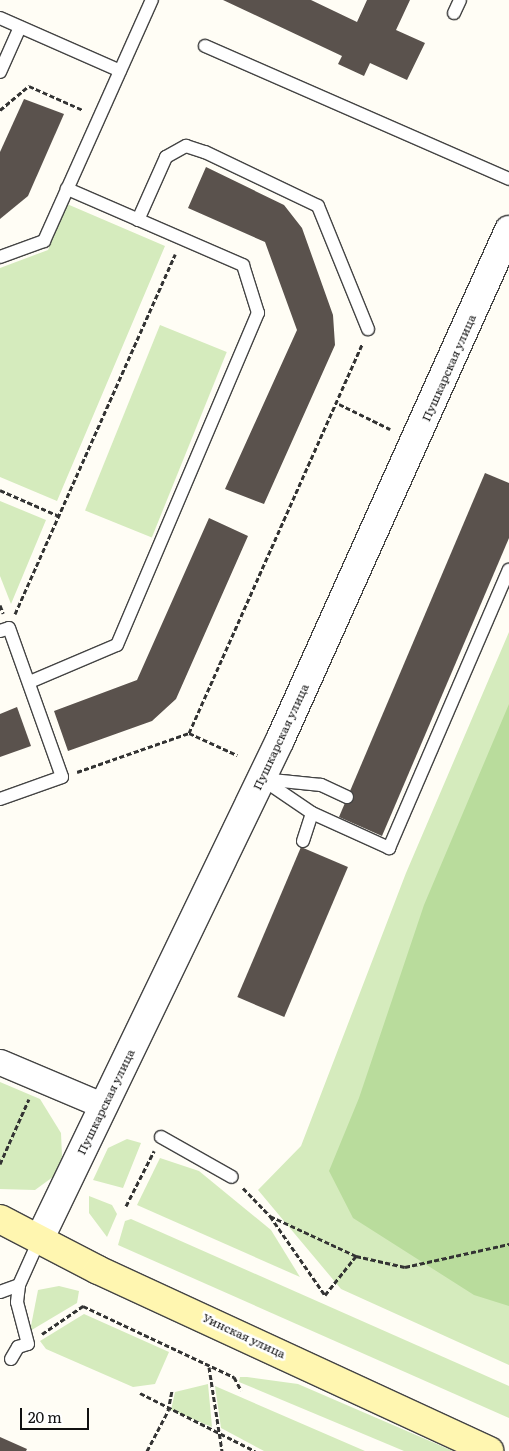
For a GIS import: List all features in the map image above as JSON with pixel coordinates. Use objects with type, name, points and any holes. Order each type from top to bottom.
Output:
[{"type":"main road","name":"Уинская улица","points":[[0,1219],[40,1238],[98,1270],[489,1451]]},
{"type":"street","name":"Пушкарская улица","points":[[40,1238],[262,779],[509,230]]},
{"type":"street","points":[[0,1062],[104,1106]]},
{"type":"lane","points":[[0,257],[44,241],[152,0]]},
{"type":"lane","points":[[454,13],[460,0]]},
{"type":"lane","points":[[0,18],[120,70]]},
{"type":"lane","points":[[0,72],[20,27]]},
{"type":"lane","points":[[205,46],[509,179]]},
{"type":"lane","points":[[138,220],[166,157],[186,146],[205,152],[318,206],[368,329]]},
{"type":"lane","points":[[32,681],[117,645],[258,313],[243,265],[67,189]]},
{"type":"lane","points":[[262,779],[312,813],[389,848],[509,570]]},
{"type":"lane","points":[[0,799],[62,777],[32,681],[5,630]]},
{"type":"lane","points":[[262,779],[321,785],[347,797]]},
{"type":"lane","points":[[303,841],[312,813]]},
{"type":"lane","points":[[160,1137],[232,1177]]},
{"type":"lane","points":[[11,1359],[18,1346],[28,1344],[17,1302],[19,1285],[40,1238]]},
{"type":"lane","points":[[0,1292],[19,1285]]},
{"type":"path","points":[[0,110],[29,86],[99,116]]},
{"type":"path","points":[[5,630],[59,516],[182,238]]},
{"type":"path","points":[[189,732],[339,404],[368,329]]},
{"type":"path","points":[[339,404],[390,429]]},
{"type":"path","points":[[0,490],[59,516]]},
{"type":"path","points":[[62,777],[189,732],[237,755]]},
{"type":"path","points":[[0,1164],[38,1078]]},
{"type":"path","points":[[126,1206],[160,1137]]},
{"type":"path","points":[[232,1177],[270,1216],[325,1295],[356,1256]]},
{"type":"path","points":[[270,1216],[356,1256],[405,1267],[509,1244]]},
{"type":"path","points":[[28,1344],[83,1306],[234,1377],[241,1390]]},
{"type":"path","points":[[210,1367],[222,1451]]},
{"type":"path","points":[[147,1451],[168,1411],[172,1390]]},
{"type":"path","points":[[140,1393],[168,1411],[218,1431],[255,1451]]},
{"type":"green space","points":[[67,204],[165,246],[57,501],[0,477],[0,268],[48,250]]},
{"type":"green space","points":[[160,325],[227,352],[152,537],[85,510]]},
{"type":"green space","points":[[0,501],[46,520],[11,604],[0,576]]},
{"type":"green space","points":[[509,632],[509,1365],[341,1289],[258,1190],[301,1146],[406,873]]},
{"type":"green space","points":[[509,704],[509,1306],[474,1295],[353,1218],[329,1171],[359,1098],[424,905]]},
{"type":"green space","points":[[0,1082],[40,1099],[61,1133],[62,1156],[57,1174],[35,1190],[0,1189]]},
{"type":"green space","points":[[127,1139],[141,1143],[123,1188],[93,1180],[108,1148]]},
{"type":"green space","points":[[160,1158],[199,1171],[271,1230],[300,1277],[137,1205]]},
{"type":"green space","points":[[89,1196],[112,1205],[117,1214],[107,1237],[89,1213]]},
{"type":"green space","points":[[131,1219],[509,1386],[509,1418],[118,1245],[125,1221]]},
{"type":"green space","points":[[59,1286],[79,1291],[77,1303],[30,1331],[38,1290]]},
{"type":"green space","points":[[84,1314],[169,1352],[155,1384],[133,1387],[46,1349],[40,1341]]},
{"type":"green space","points":[[240,1377],[298,1384],[453,1451],[404,1451],[239,1382]]},
{"type":"green space","points":[[208,1384],[212,1427],[171,1410],[175,1392]]},
{"type":"green space","points":[[215,1386],[365,1451],[264,1451],[221,1428]]},
{"type":"building","points":[[223,0],[311,0],[357,22],[367,0],[410,0],[396,30],[425,43],[407,80],[370,63],[364,76],[338,64],[342,56]]},
{"type":"building","points":[[24,99],[64,114],[28,196],[0,219],[0,152]]},
{"type":"building","points":[[206,167],[284,205],[302,228],[333,315],[335,345],[264,504],[225,489],[297,330],[265,242],[188,208]]},
{"type":"building","points":[[485,473],[509,483],[509,538],[382,836],[339,817]]},
{"type":"building","points":[[209,518],[248,536],[176,699],[152,721],[68,751],[54,711],[137,680]]},
{"type":"building","points":[[17,707],[31,746],[0,757],[0,714]]},
{"type":"building","points":[[301,847],[348,867],[284,1017],[237,997]]},
{"type":"building","points":[[0,1437],[27,1449],[26,1451],[0,1451]]}]
